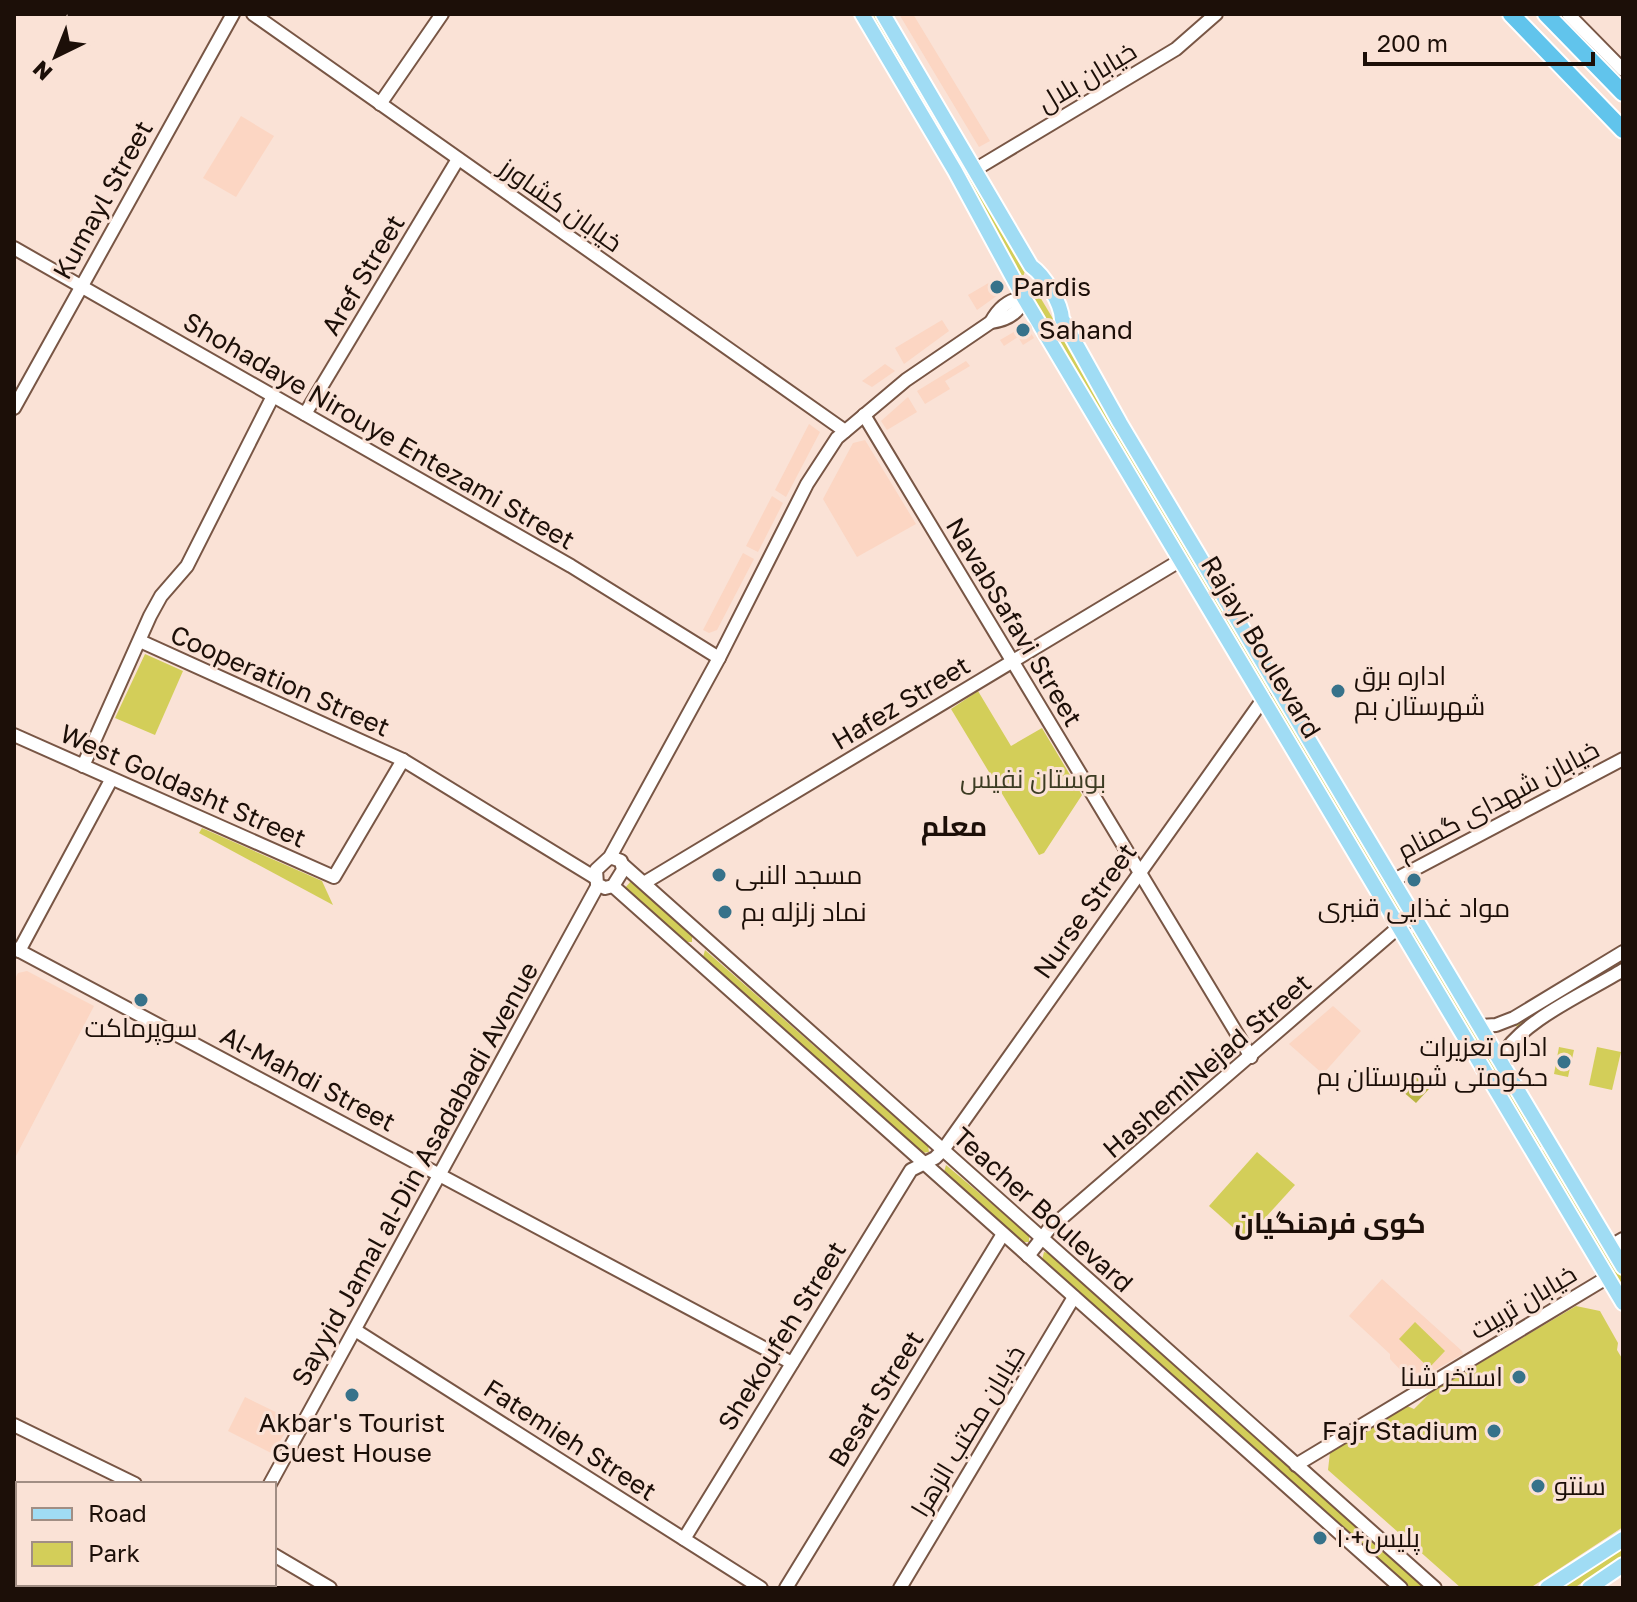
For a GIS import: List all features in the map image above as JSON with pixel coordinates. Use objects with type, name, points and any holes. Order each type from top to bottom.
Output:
[{"type":"highway","points":[[1511,14],[1623,130]]},
{"type":"highway","points":[[1546,14],[1623,93]]},
{"type":"main road","name":"Rajayi Boulevard","points":[[862,14],[955,171],[1024,298],[1623,1303]]},
{"type":"main road","name":"Rajayi Boulevard","points":[[883,14],[1031,266],[1039,271],[1061,310],[1062,319],[1480,1026],[1617,1243],[1623,1267]]},
{"type":"main road","points":[[1024,298],[1031,266]]},
{"type":"main road","points":[[1024,298],[1042,292],[1055,314],[1062,319]]},
{"type":"main road","points":[[1223,630],[1239,621]]},
{"type":"main road","points":[[1547,1588],[1623,1539]]},
{"type":"main road","points":[[1589,1588],[1623,1565]]},
{"type":"street","name":"Kumayl Street","points":[[14,408],[233,14]]},
{"type":"street","name":"خیابان کشاورز","points":[[253,14],[845,431]]},
{"type":"street","points":[[380,104],[442,14]]},
{"type":"street","name":"خیابان بلال","points":[[976,169],[1176,49],[1216,14]]},
{"type":"street","points":[[1568,14],[1623,70]]},
{"type":"street","name":"Aref Street","points":[[305,414],[458,159]]},
{"type":"street","name":"Shohadaye Nirouye Entezami Street","points":[[14,248],[571,566],[719,658]]},
{"type":"street","points":[[610,857],[622,864],[622,874],[613,886],[605,888],[596,881],[601,862],[610,857],[719,658],[807,484],[845,431],[906,380],[991,322],[997,311],[1015,299],[1024,298]]},
{"type":"street","points":[[83,766],[161,596],[187,566],[273,396]]},
{"type":"street","name":"NavabSafavi Street","points":[[864,415],[1251,1057]]},
{"type":"street","name":"Hafez Street","points":[[644,883],[1181,560]]},
{"type":"street","name":"Cooperation Street","points":[[140,641],[403,760],[596,881]]},
{"type":"street","name":"Nurse Street","points":[[943,1150],[1264,698]]},
{"type":"street","name":"West Goldasht Street","points":[[14,735],[334,877],[403,760]]},
{"type":"street","name":"خیابان شهدای گمنام","points":[[1394,880],[1623,759]]},
{"type":"street","points":[[17,950],[111,780]]},
{"type":"street","name":"Teacher Boulevard","points":[[622,864],[1435,1588]]},
{"type":"street","name":"Sayyid Jamal al-Din Asadabadi Avenue","points":[[271,1482],[441,1174],[596,881]]},
{"type":"street","name":"Teacher Boulevard","points":[[613,886],[1401,1588]]},
{"type":"street","name":"HashemiNejad Street","points":[[1028,1256],[1049,1229],[1397,928],[1415,916]]},
{"type":"street","points":[[690,955],[705,938]]},
{"type":"street","name":"Al-Mahdi Street","points":[[17,950],[792,1363]]},
{"type":"street","points":[[1480,1026],[1496,1025],[1514,1018],[1623,952]]},
{"type":"street","points":[[1500,1059],[1507,1045],[1522,1032],[1623,970]]},
{"type":"street","points":[[1514,1018],[1512,1029],[1522,1032]]},
{"type":"street","name":"Shekoufeh Street","points":[[684,1539],[911,1170],[943,1150]]},
{"type":"street","name":"Besat Street","points":[[786,1588],[1003,1234]]},
{"type":"street","name":"خیابان تربیت","points":[[1296,1465],[1608,1277]]},
{"type":"street","name":"خیابان مکتب الزهرا","points":[[900,1588],[1074,1297]]},
{"type":"street","name":"Fatemieh Street","points":[[355,1330],[761,1588]]},
{"type":"street","points":[[14,1425],[131,1482]]},
{"type":"street","points":[[276,1556],[330,1588]]},
{"type":"shaded area","points":[[899,14],[913,14],[990,141],[979,147]]},
{"type":"shaded area","points":[[241,116],[274,136],[236,197],[203,178]]},
{"type":"shaded area","points":[[997,278],[1005,290],[977,310],[968,295]]},
{"type":"shaded area","points":[[942,320],[949,331],[904,364],[895,348]]},
{"type":"shaded area","points":[[1026,325],[1034,338],[1023,345],[1018,337],[1004,346],[1000,340]]},
{"type":"shaded area","points":[[966,361],[970,366],[945,381],[950,389],[925,404],[917,391]]},
{"type":"shaded area","points":[[885,364],[895,371],[872,387],[862,381]]},
{"type":"shaded area","points":[[908,397],[917,412],[887,430],[881,421]]},
{"type":"shaded area","points":[[809,424],[820,432],[786,497],[775,490]]},
{"type":"shaded area","points":[[865,440],[916,524],[857,557],[823,499],[853,443]]},
{"type":"shaded area","points":[[436,457],[464,474],[456,486],[428,469]]},
{"type":"shaded area","points":[[772,496],[783,503],[758,552],[746,546]]},
{"type":"shaded area","points":[[743,553],[754,559],[717,630],[709,633],[703,630]]},
{"type":"shaded area","points":[[27,971],[94,1006],[16,1156],[14,981],[18,973]]},
{"type":"shaded area","points":[[1333,1006],[1361,1031],[1323,1074],[1289,1044]]},
{"type":"shaded area","points":[[1414,1075],[1429,1089],[1416,1103],[1401,1090]]},
{"type":"shaded area","points":[[1382,1279],[1463,1354],[1413,1383],[1390,1359],[1390,1354],[1349,1316]]},
{"type":"shaded area","points":[[245,1397],[292,1420],[273,1454],[228,1431]]},
{"type":"green space","points":[[868,14],[878,14],[974,175],[1025,271],[1023,277],[1020,277]]},
{"type":"green space","points":[[1035,295],[1040,297],[1403,905],[1402,911],[1395,909],[1031,300]]},
{"type":"green space","points":[[145,654],[183,671],[155,735],[115,718]]},
{"type":"green space","name":"بوستان نفیس","points":[[978,691],[1011,746],[1042,728],[1082,795],[1044,853],[1039,855],[951,709]]},
{"type":"green space","points":[[202,828],[322,881],[333,905],[199,833]]},
{"type":"green space","points":[[631,881],[692,935],[692,942],[686,942],[625,888]]},
{"type":"green space","points":[[1417,931],[1545,1145],[1537,1149],[1411,936]]},
{"type":"green space","points":[[705,950],[928,1146],[929,1152],[922,1153],[703,957]]},
{"type":"green space","points":[[1623,957],[1623,965],[1519,1028],[1516,1026],[1516,1023]]},
{"type":"green space","points":[[1559,1047],[1574,1050],[1568,1077],[1554,1074]]},
{"type":"green space","points":[[1597,1047],[1621,1052],[1612,1090],[1589,1085]]},
{"type":"green space","points":[[1547,1148],[1623,1276],[1623,1294],[1539,1152]]},
{"type":"green space","points":[[1257,1152],[1295,1185],[1246,1239],[1209,1206]]},
{"type":"green space","points":[[946,1165],[1029,1235],[1029,1242],[1023,1242],[944,1172]]},
{"type":"green space","points":[[1044,1252],[1424,1588],[1411,1588],[1042,1260]]},
{"type":"green space","name":"Fajr Stadium","points":[[1576,1306],[1600,1311],[1618,1343],[1617,1350],[1623,1360],[1623,1527],[1530,1588],[1461,1588],[1328,1470],[1330,1452],[1407,1406],[1414,1409],[1431,1392]]},
{"type":"green space","points":[[1415,1322],[1445,1351],[1429,1368],[1399,1339]]},
{"type":"green space","points":[[1623,1548],[1623,1556],[1574,1588],[1562,1588]]},
{"type":"place","name":"Pardis","points":[[997,287]]},
{"type":"place","name":"Sahand","points":[[1023,330]]},
{"type":"place","name":"اداره برق شهرستان بم","points":[[1338,691]]},
{"type":"place","name":"مسجد النبی","points":[[719,875]]},
{"type":"place","name":"مواد غذایی قنبری","points":[[1414,880]]},
{"type":"place","name":"نماد زلزله بم","points":[[725,912]]},
{"type":"place","name":"سوپرماکت","points":[[141,1000]]},
{"type":"place","name":"اداره تعزیرات حکومتی شهرستان بم","points":[[1564,1062]]},
{"type":"place","name":"استخر شنا","points":[[1519,1377]]},
{"type":"place","name":"Akbar's Tourist Guest House","points":[[352,1395]]},
{"type":"place","name":"Fajr Stadium","points":[[1494,1431]]},
{"type":"place","name":"سنتو","points":[[1538,1486]]},
{"type":"place","name":"پلیس+۱۰","points":[[1320,1538]]},
{"type":"district","name":"معلم","points":[[954,826]]},
{"type":"district","name":"کوی فرهنگیان","points":[[1330,1223]]}]
